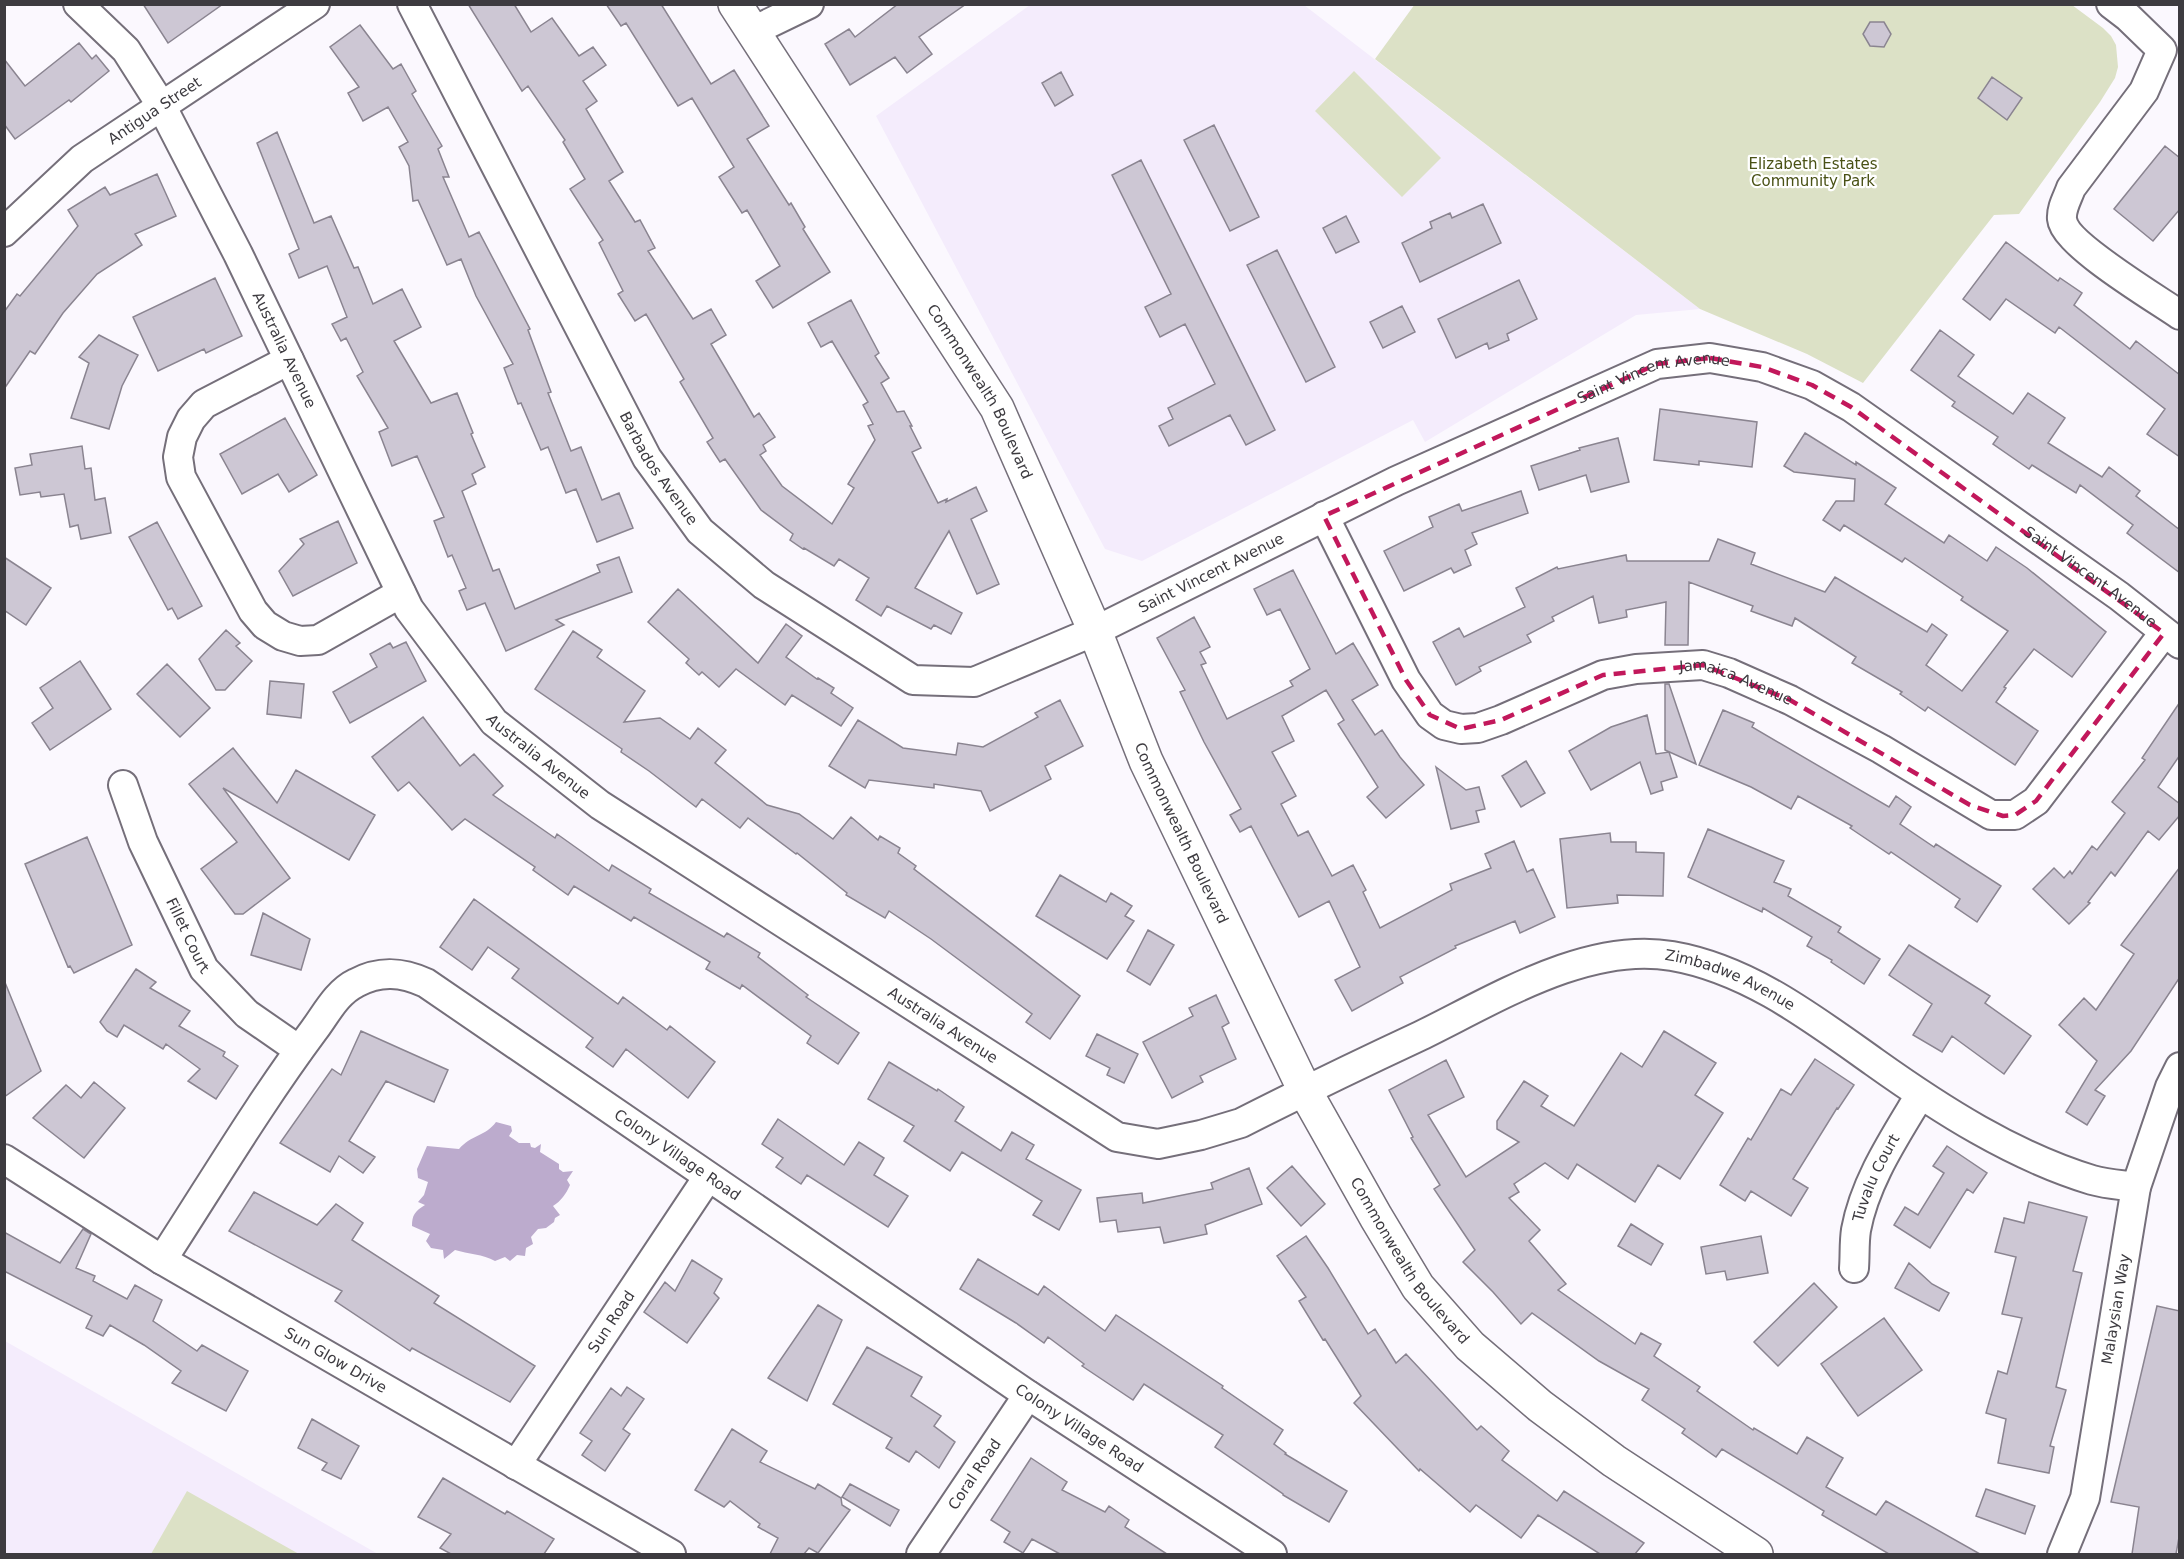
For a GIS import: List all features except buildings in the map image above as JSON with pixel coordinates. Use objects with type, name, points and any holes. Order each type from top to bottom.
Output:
[{"type":"street","name":"Australia Avenue","points":[[78,4],[126,50],[160,105],[238,254],[401,593],[410,609],[494,722],[600,805],[1117,1137],[1158,1144],[1201,1135],[1240,1123],[1305,1091]]},
{"type":"street","name":"Antigua Street","points":[[4,232],[82,159],[315,4]]},
{"type":"street","name":"Barbados Avenue","points":[[412,4],[646,458],[700,531],[764,585],[913,680],[974,682],[1095,631]]},
{"type":"street","name":"Commonwealth Boulevard","points":[[735,4],[997,408],[1095,631],[1146,761],[1305,1091],[1418,1287],[1470,1346],[1540,1406],[1605,1454],[1756,1554]]},
{"type":"street","points":[[753,31],[809,4]]},
{"type":"street","points":[[2111,4],[2128,16],[2162,50],[2144,91],[2072,188],[2064,206],[2062,219],[2065,230],[2086,251],[2180,315]]},
{"type":"street","name":"Saint Vincent Avenue","points":[[1095,631],[1417,471],[1657,364],[1710,358],[1762,367],[1812,385],[1851,407],[2119,596],[2172,638]]},
{"type":"street","points":[[289,360],[204,404],[191,419],[182,437],[178,457],[181,477],[253,611],[265,625],[283,636],[300,641],[318,640],[401,593]]},
{"type":"street","name":"Jamaica Avenue","points":[[1324,516],[1406,680],[1430,715],[1444,725],[1461,729],[1478,728],[1603,675],[1636,669],[1703,665],[1729,672],[1790,700],[1881,749],[1991,815],[2014,815],[2036,801],[2172,638]]},
{"type":"street","name":"Fillet Court","points":[[123,785],[143,842],[204,969],[247,1014],[299,1050]]},
{"type":"street","name":"Zimbadwe Avenue","points":[[1305,1091],[1523,986],[1571,966],[1636,952],[1673,956],[1716,968],[1761,987],[1815,1019],[1920,1095],[2043,1163],[2094,1181],[2136,1187]]},
{"type":"street","name":"Colony Village Road","points":[[162,1260],[299,1050],[339,996],[353,984],[371,976],[390,973],[408,975],[426,983],[1028,1395],[1272,1554]]},
{"type":"street","name":"Malaysian Way","points":[[2062,1554],[2085,1498],[2136,1187],[2170,1087],[2180,1067]]},
{"type":"street","name":"Tuvalu Court","points":[[1854,1268],[1856,1231],[1864,1200],[1879,1166],[1920,1095]]},
{"type":"street","name":"Sun Glow Drive","points":[[4,1159],[162,1260],[671,1554]]},
{"type":"street","name":"Sun Road","points":[[516,1465],[708,1177]]},
{"type":"street","name":"Coral Road","points":[[921,1554],[1028,1395]]},
{"type":"highlighted area","points":[[1710,358],[1762,367],[1812,385],[1851,407],[2164,633],[2036,801],[2015,815],[2003,816],[1970,805],[1790,700],[1703,665],[1603,675],[1501,720],[1461,729],[1430,715],[1406,680],[1324,516],[1657,364]]},
{"type":"shaded area","points":[[1030,5],[1304,5],[1700,309],[1636,315],[1425,442],[1413,420],[1142,561],[1105,549],[876,116]]},
{"type":"shaded area","points":[[496,1122],[511,1126],[512,1131],[509,1136],[519,1143],[530,1143],[531,1147],[535,1148],[541,1144],[540,1152],[559,1164],[559,1169],[563,1172],[573,1171],[567,1180],[570,1185],[567,1191],[553,1206],[560,1215],[546,1228],[538,1229],[531,1237],[533,1244],[526,1248],[525,1256],[517,1255],[510,1261],[505,1257],[495,1261],[480,1255],[455,1250],[444,1259],[443,1250],[431,1248],[426,1241],[430,1234],[412,1226],[415,1214],[425,1205],[418,1202],[424,1195],[428,1182],[418,1178],[417,1169],[427,1146],[459,1149]]},
{"type":"shaded area","points":[[5,1341],[378,1554],[5,1554]]},
{"type":"green space","name":"Elizabeth Estates Community Park","points":[[1415,4],[2072,5],[2111,36],[2116,45],[2118,67],[2115,78],[2100,102],[2019,214],[1994,215],[1863,383],[1807,354],[1700,309],[1375,59]]},
{"type":"green space","points":[[1354,71],[1441,158],[1402,197],[1315,111]]},
{"type":"green space","points":[[187,1491],[299,1554],[151,1554]]}]
